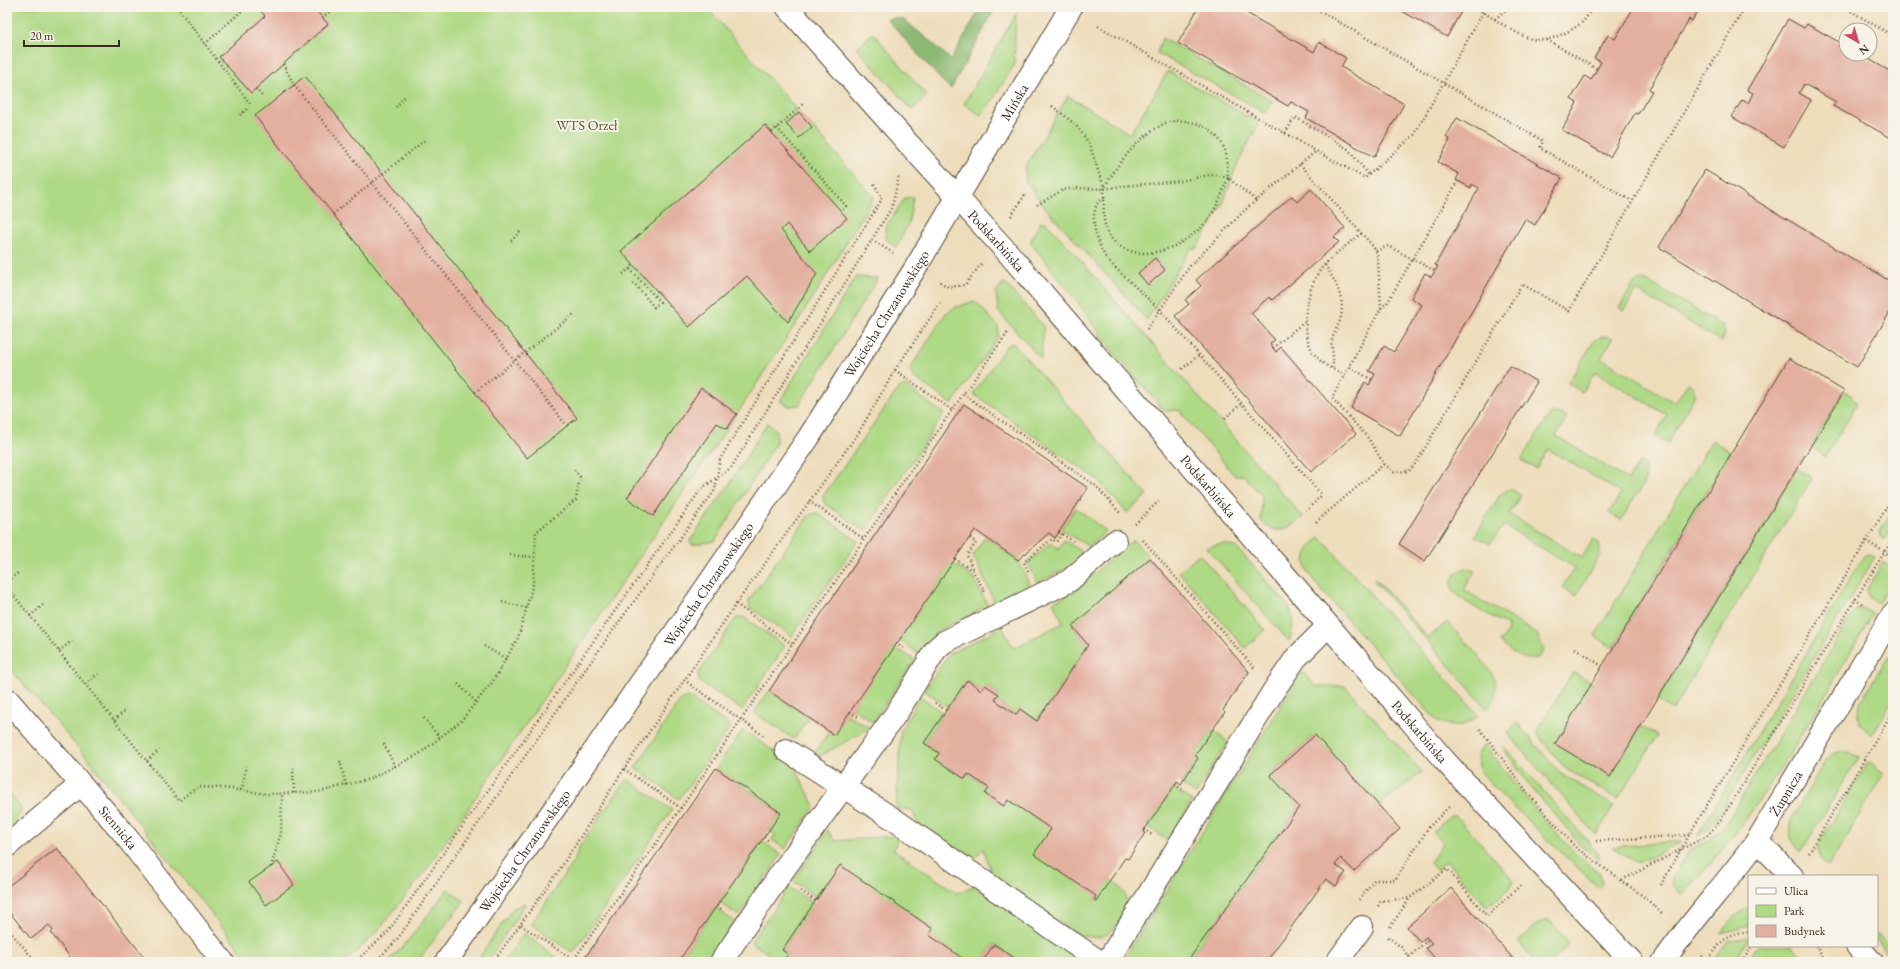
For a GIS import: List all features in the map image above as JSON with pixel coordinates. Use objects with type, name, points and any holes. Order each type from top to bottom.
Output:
[{"type":"street","name":"Podskarbińska","points":[[787,7],[917,154],[1008,252],[1445,761],[1632,962]]},
{"type":"street","name":"Mińska","points":[[958,198],[1071,7]]},
{"type":"street","name":"Wojciecha Chrzanowskiego","points":[[446,962],[566,792],[809,437],[958,198]]},
{"type":"street","points":[[721,962],[779,876],[898,711],[936,649],[944,642],[1069,581],[1115,541]]},
{"type":"street","name":"Żupnicza","points":[[1663,962],[1682,934],[1732,876],[1757,841],[1892,619]]},
{"type":"street","points":[[786,750],[844,787],[1101,961],[1274,690],[1296,658],[1328,626]]},
{"type":"street","name":"Siennicka","points":[[7,699],[80,785],[121,830],[223,962]]},
{"type":"street","points":[[7,846],[80,785]]},
{"type":"street","points":[[1757,841],[1791,875]]},
{"type":"street","points":[[1337,962],[1362,927]]},
{"type":"street","points":[[1858,947],[1872,962]]},
{"type":"path","points":[[177,7],[251,105]]},
{"type":"path","points":[[205,44],[246,7]]},
{"type":"path","points":[[1313,7],[1543,141],[1540,148],[1632,202]]},
{"type":"path","points":[[1474,7],[1530,38],[1546,39],[1560,36],[1577,27],[1589,14],[1591,7]]},
{"type":"path","points":[[1098,26],[1365,178],[1414,135],[1486,7]]},
{"type":"path","points":[[1495,19],[1509,7]]},
{"type":"path","points":[[1558,7],[1573,7]]},
{"type":"path","points":[[1458,181],[1387,304],[1381,308],[1332,398],[1368,438],[1384,464],[1394,472],[1409,471],[1416,463],[1522,284],[1569,311],[1745,7]]},
{"type":"path","points":[[1844,7],[1893,36]]},
{"type":"path","points":[[322,18],[332,10]]},
{"type":"path","points":[[1546,39],[1597,69]]},
{"type":"path","points":[[284,64],[294,85],[567,426]]},
{"type":"path","points":[[256,89],[262,96]]},
{"type":"path","points":[[396,107],[405,96]]},
{"type":"path","points":[[772,132],[803,104]]},
{"type":"path","points":[[1052,106],[1078,126],[1086,136],[1104,189],[1104,216],[1106,228],[1111,238],[1124,249],[1140,254],[1156,252],[1175,246],[1202,226],[1212,215],[1228,178],[1227,156],[1219,139],[1211,130],[1203,126],[1182,120],[1161,125],[1138,142],[1111,174],[1104,189]]},
{"type":"path","points":[[240,115],[248,108]]},
{"type":"path","points":[[1285,133],[1295,117],[1348,149],[1369,175]]},
{"type":"path","points":[[777,128],[846,206],[841,211]]},
{"type":"path","points":[[333,214],[425,140]]},
{"type":"path","points":[[1147,329],[1190,266],[1257,201],[1316,151]]},
{"type":"path","points":[[355,962],[387,933],[702,488],[731,468],[892,207],[899,176],[917,154]]},
{"type":"path","points":[[1300,164],[1362,233],[1376,251],[1380,275],[1381,308]]},
{"type":"path","points":[[1037,206],[1064,190],[1074,188],[1104,189],[1181,181],[1219,175],[1228,178],[1257,201]]},
{"type":"path","points":[[375,962],[396,941],[612,633],[715,490],[720,459],[882,199],[873,182]]},
{"type":"path","points":[[1009,220],[1026,193]]},
{"type":"path","points":[[1104,198],[1098,202],[1095,213],[1096,235],[1101,250],[1114,267],[1160,310],[1320,492],[1321,496],[1318,501],[1306,511]]},
{"type":"path","points":[[511,241],[522,230]]},
{"type":"path","points":[[1345,375],[1332,368],[1315,355],[1310,345],[1306,321],[1306,309],[1310,294],[1318,275],[1325,265],[1362,233]]},
{"type":"path","points":[[872,240],[896,255]]},
{"type":"path","points":[[1376,251],[1388,246],[1435,271]]},
{"type":"path","points":[[623,274],[634,265]]},
{"type":"path","points":[[1325,265],[1336,283],[1341,297],[1341,318],[1334,333],[1332,343],[1335,358],[1332,368]]},
{"type":"path","points":[[938,281],[948,287],[965,285],[979,267]]},
{"type":"path","points":[[630,269],[660,302],[654,307],[634,283],[632,284]]},
{"type":"path","points":[[493,962],[556,875],[624,769],[736,604],[859,432],[895,370],[941,302]]},
{"type":"path","points":[[475,392],[574,314]]},
{"type":"path","points":[[1273,348],[1306,321]]},
{"type":"path","points":[[520,925],[572,961],[681,808],[952,410],[1009,331]]},
{"type":"path","points":[[1182,369],[1199,355]]},
{"type":"path","points":[[1350,367],[1372,380]]},
{"type":"path","points":[[895,370],[952,410]]},
{"type":"path","points":[[1225,418],[1242,403]]},
{"type":"path","points":[[1316,522],[1384,464]]},
{"type":"path","points":[[7,587],[179,801],[190,792],[200,787],[224,788],[268,794],[318,792],[370,779],[419,754],[461,721],[476,702],[492,681],[518,638],[533,584],[536,532],[576,500],[580,477],[573,468]]},
{"type":"path","points":[[1662,885],[1689,835],[1893,497]]},
{"type":"path","points":[[809,501],[864,539]]},
{"type":"path","points":[[1115,541],[1159,501]]},
{"type":"path","points":[[1039,595],[1024,562],[1052,539],[1056,542],[1062,534]]},
{"type":"path","points":[[970,538],[976,543],[967,555],[998,615]]},
{"type":"path","points":[[1622,880],[1707,836],[1721,820],[1893,538]]},
{"type":"path","points":[[1866,541],[1893,557]]},
{"type":"path","points":[[510,555],[534,557]]},
{"type":"path","points":[[955,559],[974,570]]},
{"type":"path","points":[[7,581],[18,573]]},
{"type":"path","points":[[502,602],[526,608]]},
{"type":"path","points":[[736,604],[792,644]]},
{"type":"path","points":[[30,616],[43,605]]},
{"type":"path","points":[[59,651],[72,641]]},
{"type":"path","points":[[484,646],[506,659]]},
{"type":"path","points":[[1575,648],[1602,666]]},
{"type":"path","points":[[85,684],[98,674]]},
{"type":"path","points":[[684,680],[740,720]]},
{"type":"path","points":[[458,684],[476,702]]},
{"type":"path","points":[[114,720],[126,710]]},
{"type":"path","points":[[1807,856],[1893,711]]},
{"type":"path","points":[[424,718],[440,738]]},
{"type":"path","points":[[1480,729],[1528,793],[1575,847],[1647,899],[1682,934],[1707,962],[1723,939],[1734,934],[1748,932]]},
{"type":"path","points":[[384,744],[395,767]]},
{"type":"path","points":[[147,761],[159,750]]},
{"type":"path","points":[[340,761],[346,785]]},
{"type":"path","points":[[242,790],[246,766]]},
{"type":"path","points":[[293,768],[294,793]]},
{"type":"path","points":[[624,769],[681,808]]},
{"type":"path","points":[[270,867],[281,833],[282,794]]},
{"type":"path","points":[[1355,906],[1374,880],[1395,880],[1429,827],[1454,803]]},
{"type":"path","points":[[1596,841],[1689,835]]},
{"type":"path","points":[[1389,928],[1410,898],[1447,869],[1487,916],[1524,883]]},
{"type":"path","points":[[1362,927],[1381,901],[1410,898]]},
{"type":"path","points":[[7,928],[36,962]]},
{"type":"path","points":[[1385,934],[1401,948],[1413,962]]},
{"type":"path","points":[[1409,957],[1428,939]]},
{"type":"path","points":[[1742,962],[1751,947]]},
{"type":"path","points":[[1817,947],[1825,962]]},
{"type":"green space","name":"WTS Orzeł","points":[[7,7],[706,7],[874,197],[814,296],[737,414],[427,869],[376,933],[345,962],[250,962],[87,758],[7,665]]},
{"type":"green space","points":[[981,7],[996,7],[951,89],[940,79],[887,19],[893,18],[906,21],[951,60]]},
{"type":"green space","points":[[1016,14],[1014,65],[992,101],[981,115],[964,104]]},
{"type":"green space","points":[[873,33],[927,96],[912,110],[857,48]]},
{"type":"green space","points":[[1162,38],[1273,101],[1266,113],[1157,53]]},
{"type":"green space","points":[[1168,71],[1259,123],[1236,167],[1222,206],[1197,248],[1191,248],[1147,320],[1044,206],[1026,182],[1025,168],[1068,96],[1130,134]]},
{"type":"green space","points":[[913,197],[909,222],[896,248],[886,239],[885,228],[905,198]]},
{"type":"green space","points":[[1040,222],[1046,222],[1060,237],[1303,517],[1282,530],[1272,529],[1261,521],[1262,496],[1243,475],[1235,476],[1179,410],[1168,411],[1162,408],[1112,351],[1074,297],[1030,242]]},
{"type":"green space","points":[[856,277],[878,278],[799,405],[789,406],[780,401]]},
{"type":"green space","points":[[1640,280],[1647,281],[1723,326],[1725,333],[1722,342],[1636,290],[1624,311],[1619,308],[1634,283]]},
{"type":"green space","points":[[1004,282],[1044,327],[1041,359],[998,311],[996,292]]},
{"type":"green space","points":[[975,301],[998,326],[998,337],[952,404],[912,376],[910,369],[946,313],[956,307]]},
{"type":"green space","points":[[1607,336],[1613,338],[1601,358],[1675,403],[1688,383],[1693,387],[1694,397],[1668,443],[1655,436],[1667,415],[1595,372],[1582,392],[1568,383],[1594,341],[1601,337]]},
{"type":"green space","points":[[1013,343],[1147,495],[1127,513],[1098,480],[975,395],[974,393],[1007,345]]},
{"type":"green space","points":[[905,386],[944,414],[865,531],[824,503],[823,496],[899,388]]},
{"type":"green space","points":[[1844,391],[1852,396],[1857,404],[1825,457],[1811,446]]},
{"type":"green space","points":[[1553,413],[1562,414],[1567,417],[1556,436],[1628,480],[1640,461],[1644,464],[1646,479],[1621,520],[1609,513],[1621,493],[1548,449],[1536,469],[1521,460],[1549,416]]},
{"type":"green space","points":[[767,423],[776,430],[776,443],[715,541],[692,545],[690,541],[729,485]]},
{"type":"green space","points":[[1712,440],[1731,452],[1613,648],[1595,636]]},
{"type":"green space","points":[[1797,469],[1812,478],[1673,710],[1657,700]]},
{"type":"green space","points":[[1507,490],[1512,490],[1521,495],[1509,514],[1582,558],[1593,539],[1600,544],[1600,555],[1576,596],[1562,587],[1575,568],[1504,525],[1490,544],[1475,536],[1500,495]]},
{"type":"green space","points":[[1076,508],[1106,531],[1089,547],[1061,529]]},
{"type":"green space","points":[[1893,510],[1893,527],[1885,540],[1880,537],[1880,532]]},
{"type":"green space","points":[[817,513],[858,541],[792,636],[750,608],[749,600],[809,515]]},
{"type":"green space","points":[[985,537],[1018,560],[1030,586],[995,603],[973,555]]},
{"type":"green space","points":[[1320,537],[1478,715],[1468,722],[1458,725],[1442,723],[1436,720],[1312,578],[1305,560],[1309,549]]},
{"type":"green space","points":[[1064,540],[1083,553],[1065,569],[1037,583],[1028,562],[1051,543],[1059,549]]},
{"type":"green space","points":[[1133,540],[1150,558],[1072,626],[1088,645],[1037,721],[1020,709],[1016,715],[995,700],[999,694],[985,685],[981,690],[967,680],[948,707],[924,690],[949,654],[1002,627],[1013,648],[1063,623],[1053,602],[1074,591]]},
{"type":"green space","points":[[1226,544],[1237,548],[1288,605],[1293,623],[1289,641],[1207,548]]},
{"type":"green space","points":[[1199,554],[1265,630],[1245,648],[1179,572]]},
{"type":"green space","points":[[1870,554],[1875,557],[1717,817],[1708,829],[1697,836],[1864,556]]},
{"type":"green space","points":[[1883,562],[1893,569],[1893,580],[1878,603],[1869,597],[1867,589]]},
{"type":"green space","points":[[952,563],[974,579],[988,606],[938,631],[919,654],[899,640]]},
{"type":"green space","points":[[1466,568],[1475,571],[1464,590],[1537,634],[1544,650],[1538,658],[1527,659],[1517,655],[1500,642],[1507,633],[1508,626],[1460,598],[1456,594],[1452,586],[1453,578],[1458,572]]},
{"type":"green space","points":[[1373,579],[1376,579],[1428,638],[1447,622],[1477,654],[1492,674],[1496,688],[1493,702],[1487,709]]},
{"type":"green space","points":[[1862,608],[1873,614],[1786,760],[1737,831],[1711,864],[1682,895],[1672,885],[1672,877],[1689,850],[1708,841],[1726,823],[1853,613],[1857,609]]},
{"type":"green space","points":[[743,617],[785,646],[742,710],[699,681],[698,674],[736,618]]},
{"type":"green space","points":[[894,647],[915,660],[873,722],[852,708]]},
{"type":"green space","points":[[1893,655],[1893,700],[1872,735],[1860,724],[1860,703],[1884,662]]},
{"type":"green space","points":[[1573,672],[1592,683],[1610,777],[1641,726],[1657,736],[1618,799],[1566,769],[1536,733]]},
{"type":"green space","points":[[1301,673],[1304,673],[1315,686],[1345,686],[1422,772],[1378,806],[1314,735],[1270,775],[1299,807],[1187,962],[1122,962]]},
{"type":"green space","points":[[769,691],[809,718],[794,739],[754,713]]},
{"type":"green space","points":[[920,696],[944,714],[924,743],[939,753],[935,759],[968,774],[989,788],[986,794],[1004,806],[1008,800],[1051,829],[1096,896],[1095,901],[1110,879],[1121,888],[1126,898],[1125,908],[1123,914],[1111,932],[1097,937],[1075,933],[993,877],[983,848],[972,862],[918,824],[912,810],[896,809],[901,730]]},
{"type":"green space","points":[[689,697],[731,726],[679,799],[635,768],[681,699]]},
{"type":"green space","points":[[848,715],[870,728],[820,756],[814,754],[829,731]]},
{"type":"green space","points":[[1517,723],[1561,774],[1614,806],[1596,835],[1507,733]]},
{"type":"green space","points":[[743,730],[796,766],[797,772],[815,806],[785,849],[772,840],[775,835],[769,830],[781,813],[716,768]]},
{"type":"green space","points":[[1212,730],[1228,742],[1196,794],[1181,784],[1198,758],[1195,755]]},
{"type":"green space","points":[[1484,744],[1538,813],[1568,845],[1600,873],[1602,885],[1599,888],[1504,798],[1480,771],[1477,756]]},
{"type":"green space","points":[[1502,746],[1510,753],[1597,852],[1598,859],[1581,845],[1529,785]]},
{"type":"green space","points":[[1843,751],[1859,757],[1801,852],[1791,837],[1791,820],[1826,760],[1832,754]]},
{"type":"green space","points":[[1868,762],[1884,773],[1828,867],[1820,859],[1818,845]]},
{"type":"green space","points":[[627,779],[672,810],[573,953],[531,924],[575,859],[579,847]]},
{"type":"green space","points":[[1173,788],[1192,801],[1168,841],[1147,826]]},
{"type":"green space","points":[[9,793],[21,808],[18,818],[7,829],[7,795]]},
{"type":"green space","points":[[1450,816],[1456,816],[1513,880],[1511,887],[1487,907],[1447,861],[1436,870],[1430,863],[1443,843],[1433,832]]},
{"type":"green space","points":[[828,830],[834,841],[895,836],[895,833],[898,835],[894,850],[957,893],[973,886],[1068,951],[1076,962],[1025,962],[1022,960],[1020,962],[994,944],[982,962],[966,962],[929,935],[933,929],[840,866],[818,898],[793,881]]},
{"type":"green space","points":[[762,841],[781,855],[739,916],[719,902]]},
{"type":"green space","points":[[1681,841],[1681,843],[1637,863],[1612,847]]},
{"type":"green space","points":[[789,887],[814,904],[782,950],[788,954],[783,962],[766,962],[770,955],[751,942]]},
{"type":"green space","points":[[448,889],[464,901],[417,962],[387,962],[403,947]]},
{"type":"green space","points":[[526,903],[487,962],[476,962],[513,908]]},
{"type":"green space","points":[[715,908],[735,922],[707,962],[678,962]]},
{"type":"green space","points":[[1748,908],[1748,926],[1721,933],[1737,915]]},
{"type":"green space","points":[[1548,919],[1568,942],[1566,948],[1551,962],[1536,962],[1518,942],[1538,924]]},
{"type":"green space","points":[[524,933],[563,962],[503,962]]},
{"type":"green space","points":[[1878,934],[1893,951],[1893,959],[1878,941]]},
{"type":"green space","points":[[1748,937],[1735,962],[1713,962],[1728,941]]},
{"type":"green space","points":[[1756,947],[1793,947],[1806,962],[1748,962]]},
{"type":"building","points":[[257,7],[313,7],[328,24],[251,93],[219,57],[265,16]]},
{"type":"building","points":[[1199,7],[1236,7],[1314,52],[1319,42],[1346,58],[1341,67],[1404,104],[1374,157],[1306,118],[1309,112],[1291,102],[1288,106],[1178,43]]},
{"type":"building","points":[[1395,7],[1457,7],[1462,10],[1447,37]]},
{"type":"building","points":[[1634,7],[1700,7],[1692,21],[1689,19],[1649,89],[1652,91],[1638,114],[1635,113],[1610,157],[1562,130],[1577,103],[1571,99],[1585,76],[1591,80],[1601,62],[1594,58],[1608,35],[1615,39]]},
{"type":"building","points":[[1788,19],[1804,28],[1807,24],[1838,41],[1838,62],[1874,62],[1893,73],[1893,139],[1833,106],[1836,102],[1804,84],[1799,93],[1811,100],[1784,147],[1732,117],[1742,100],[1748,103],[1753,93],[1747,90]]},
{"type":"building","points":[[305,76],[577,418],[527,458],[255,116]]},
{"type":"building","points":[[799,112],[812,127],[799,138],[786,124]]},
{"type":"building","points":[[1457,118],[1562,178],[1535,225],[1525,219],[1400,436],[1351,408],[1365,382],[1369,385],[1375,374],[1369,371],[1384,346],[1394,352],[1422,305],[1411,298],[1425,273],[1431,277],[1435,271],[1438,266],[1435,265],[1479,188],[1472,184],[1471,188],[1456,180],[1459,174],[1438,162],[1450,140],[1446,137]]},
{"type":"building","points":[[765,125],[847,218],[810,251],[787,224],[781,230],[817,274],[788,322],[747,276],[689,327],[621,251]]},
{"type":"building","points":[[1705,170],[1893,283],[1893,307],[1857,367],[1659,247]]},
{"type":"building","points":[[1311,189],[1345,228],[1334,237],[1339,242],[1272,300],[1269,297],[1251,313],[1275,340],[1270,344],[1276,352],[1281,347],[1356,434],[1311,472],[1175,316],[1189,304],[1185,300],[1201,286],[1196,280],[1292,196],[1297,202]]},
{"type":"building","points":[[1155,258],[1165,270],[1148,285],[1138,273]]},
{"type":"building","points":[[1789,358],[1844,391],[1610,777],[1555,744]]},
{"type":"building","points":[[1510,366],[1537,382],[1425,561],[1399,544]]},
{"type":"building","points":[[701,388],[737,414],[727,429],[717,423],[653,516],[627,498]]},
{"type":"building","points":[[964,404],[1088,488],[1055,538],[1049,533],[1018,560],[975,530],[834,735],[769,691]]},
{"type":"building","points":[[1150,558],[1249,672],[1223,710],[1225,712],[1195,755],[1198,758],[1181,784],[1177,781],[1143,832],[1145,833],[1128,859],[1125,858],[1096,901],[1094,900],[1096,896],[1034,854],[1051,829],[1008,800],[1004,806],[985,794],[989,788],[968,774],[965,779],[935,759],[939,753],[924,743],[967,680],[981,690],[985,685],[999,694],[995,700],[1016,715],[1020,709],[1037,721],[1088,645],[1072,626]]},
{"type":"building","points":[[1315,735],[1400,829],[1354,871],[1341,858],[1335,865],[1346,872],[1336,886],[1326,879],[1266,962],[1187,962],[1299,807],[1270,775]]},
{"type":"building","points":[[716,768],[781,813],[678,962],[582,962]]},
{"type":"building","points":[[57,848],[148,962],[74,962],[51,933],[53,931],[49,925],[31,939],[7,909],[7,887]]},
{"type":"building","points":[[278,862],[294,885],[266,905],[249,882]]},
{"type":"building","points":[[840,865],[933,929],[929,935],[968,962],[783,962],[788,954],[782,950]]},
{"type":"building","points":[[1451,888],[1516,962],[1438,962],[1426,948],[1432,943],[1426,937],[1420,942],[1407,927]]},
{"type":"building","points":[[994,944],[1020,962],[982,962]]}]
